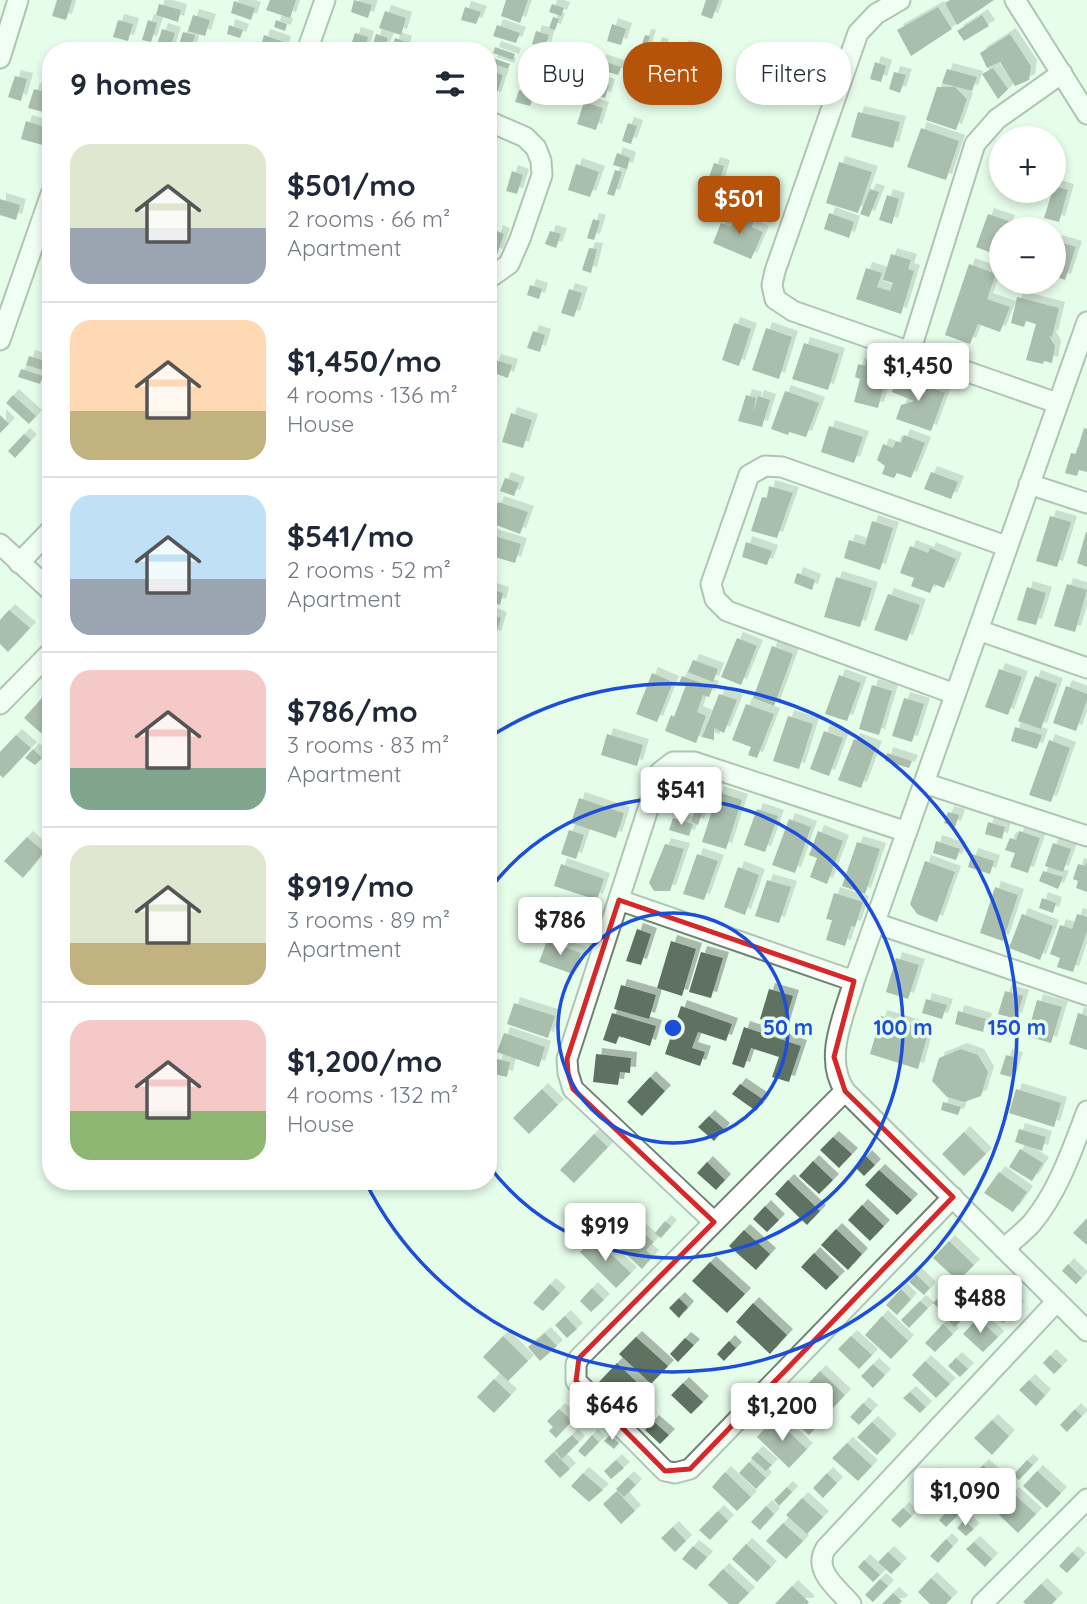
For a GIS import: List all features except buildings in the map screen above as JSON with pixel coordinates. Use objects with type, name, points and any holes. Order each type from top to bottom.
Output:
[{"type":"street","points":[[0,58],[18,0]]},
{"type":"street","points":[[310,42],[325,0]]},
{"type":"street","points":[[900,0],[876,14],[858,33],[772,285],[775,299],[793,311],[1057,403]]},
{"type":"street","points":[[1016,0],[1087,114]]},
{"type":"street","points":[[910,352],[975,144],[997,118],[1062,73]]},
{"type":"street","points":[[497,125],[525,137],[536,148],[542,175],[509,264],[497,273]]},
{"type":"street","points":[[0,340],[42,223]]},
{"type":"street","points":[[1087,322],[854,981],[834,1057],[837,1078],[845,1091],[1087,1331]]},
{"type":"street","points":[[955,694],[727,611],[715,599],[711,584],[749,475],[765,466],[782,467],[1006,546]]},
{"type":"street","points":[[1029,484],[1087,503]]},
{"type":"street","points":[[19,563],[42,539]]},
{"type":"street","points":[[0,544],[42,583]]},
{"type":"street","points":[[978,631],[1087,668]]},
{"type":"street","points":[[0,704],[42,661]]},
{"type":"street","points":[[714,1222],[573,1089],[566,1059],[660,772],[673,762],[694,762],[907,832]]},
{"type":"street","points":[[924,783],[1087,836]]},
{"type":"street","points":[[619,900],[854,981]]},
{"type":"street","points":[[875,923],[1087,995]]},
{"type":"street","points":[[845,1091],[576,1364],[576,1381],[665,1471],[675,1473],[691,1469],[953,1198]]},
{"type":"street","points":[[1004,1249],[1030,1224],[1062,1177],[1087,1111]]},
{"type":"street","points":[[851,1604],[826,1576],[821,1564],[826,1548],[1057,1301]]},
{"type":"street","points":[[982,1604],[1087,1499]]},
{"type":"highlighted area","points":[[619,900],[854,981],[834,1057],[845,1091],[953,1197],[690,1469],[665,1471],[576,1381],[579,1358],[714,1222],[573,1089],[568,1073],[567,1059]]}]
